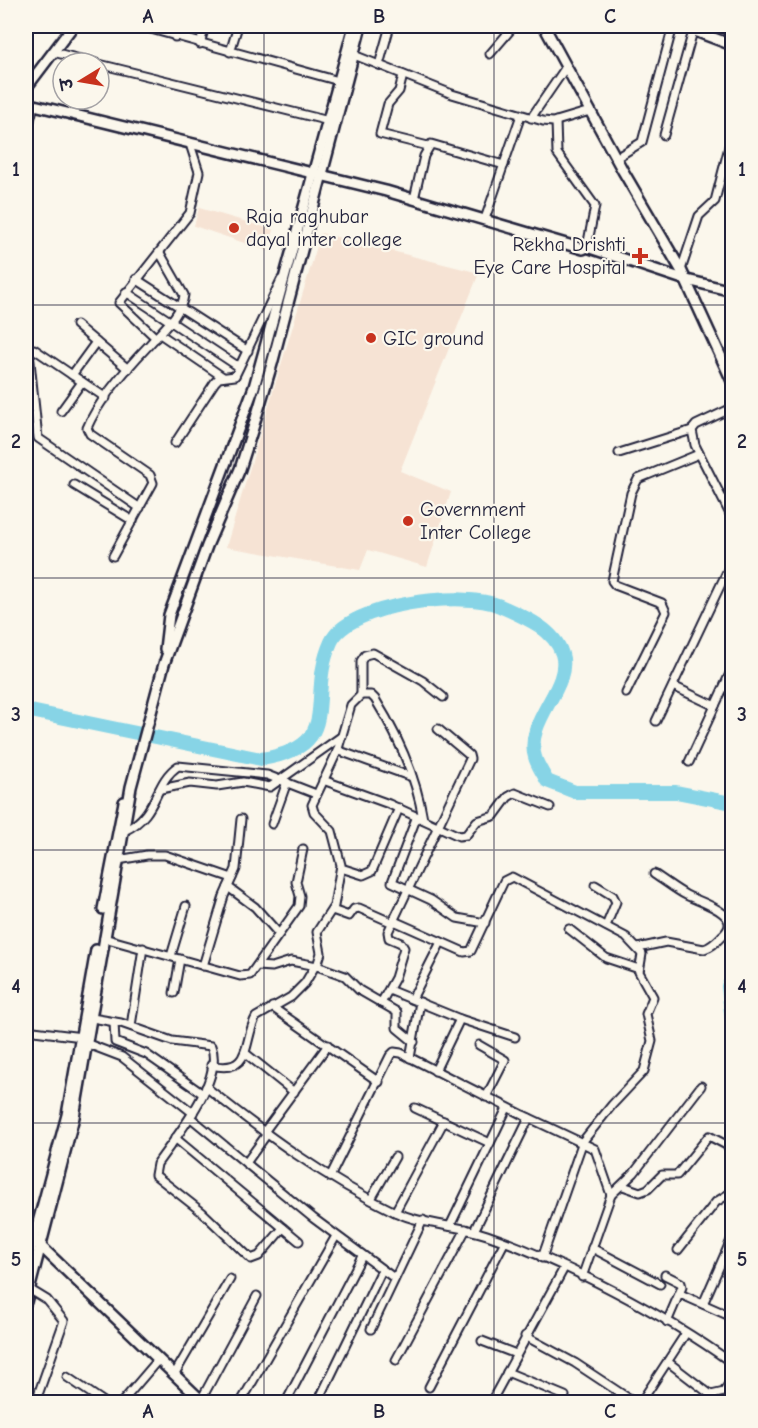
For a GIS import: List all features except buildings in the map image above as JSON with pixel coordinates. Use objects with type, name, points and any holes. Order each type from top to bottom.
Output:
[{"type":"street","points":[[53,51],[72,26]]},
{"type":"street","points":[[140,26],[339,81]]},
{"type":"street","points":[[175,26],[175,37]]},
{"type":"street","points":[[200,44],[206,26]]},
{"type":"street","points":[[230,52],[238,26]]},
{"type":"street","points":[[26,1267],[29,1235],[67,1116],[92,1018],[131,787],[164,664],[207,546],[240,469],[272,364],[329,121],[354,26]]},
{"type":"street","points":[[164,664],[170,615],[207,510],[242,425],[286,270],[318,174],[361,26]]},
{"type":"street","points":[[380,65],[390,26]]},
{"type":"street","points":[[490,54],[514,26]]},
{"type":"street","points":[[544,26],[682,274],[732,381]]},
{"type":"street","points":[[616,158],[642,142],[673,26]]},
{"type":"street","points":[[682,26],[693,31],[705,30],[729,44],[732,26]]},
{"type":"street","points":[[664,135],[693,31]]},
{"type":"street","points":[[26,88],[51,53]]},
{"type":"street","points":[[354,55],[452,94],[531,118],[556,121],[590,111]]},
{"type":"street","points":[[111,66],[329,121]]},
{"type":"street","points":[[531,118],[566,67]]},
{"type":"street","points":[[404,75],[399,91],[388,104],[380,134],[429,146],[435,145],[504,165]]},
{"type":"street","points":[[26,136],[30,104],[414,199],[583,249],[587,247],[682,274],[730,290],[732,276]]},
{"type":"street","points":[[485,219],[521,115]]},
{"type":"street","points":[[556,121],[557,153],[595,206],[587,247]]},
{"type":"street","points":[[682,274],[699,216],[715,201],[732,135]]},
{"type":"street","points":[[190,144],[199,172],[190,213],[160,253],[126,292],[119,306],[158,336],[223,377],[232,378],[248,351],[286,270]]},
{"type":"street","points":[[414,199],[429,146]]},
{"type":"street","points":[[113,556],[153,485],[150,475],[88,431],[88,425],[128,369],[179,309],[183,295],[160,253]]},
{"type":"street","points":[[136,279],[179,309],[248,351]]},
{"type":"street","points":[[126,292],[239,367]]},
{"type":"street","points":[[76,325],[128,369]]},
{"type":"street","points":[[72,375],[96,342]]},
{"type":"street","points":[[106,398],[34,349],[29,352],[37,436],[140,508]]},
{"type":"street","points":[[174,443],[215,382],[223,377]]},
{"type":"street","points":[[61,411],[82,381]]},
{"type":"street","points":[[619,453],[692,430],[696,425],[732,408]]},
{"type":"street","points":[[692,430],[699,454],[732,512]]},
{"type":"street","points":[[626,693],[666,612],[662,603],[615,585],[612,581],[631,494],[643,475],[699,454]]},
{"type":"street","points":[[74,484],[133,521]]},
{"type":"street","points":[[656,722],[732,561]]},
{"type":"street","points":[[212,1065],[222,1068],[233,1066],[245,1053],[254,1021],[261,1012],[291,997],[316,966],[321,953],[317,932],[332,910],[341,868],[332,831],[312,809],[316,794],[337,750],[351,705],[361,695],[361,661],[365,655],[373,653],[423,681],[443,697]]},
{"type":"street","points":[[689,762],[732,669]]},
{"type":"street","points":[[673,686],[715,706]]},
{"type":"street","points":[[361,695],[371,695],[399,742],[412,777],[420,818],[392,878],[394,884],[431,900],[457,918],[485,923]]},
{"type":"street","points":[[381,1003],[389,990],[404,948],[401,943],[388,936],[470,759],[469,755],[438,729]]},
{"type":"street","points":[[161,789],[190,783],[217,786],[243,783],[267,787],[284,781],[342,736]]},
{"type":"street","points":[[337,750],[412,777]]},
{"type":"street","points":[[124,831],[145,817],[175,768],[183,765],[259,773],[316,794]]},
{"type":"street","points":[[323,780],[399,808],[459,836],[466,835],[477,821],[494,816],[508,797],[514,793],[550,807]]},
{"type":"street","points":[[272,824],[284,781]]},
{"type":"street","points":[[26,1302],[28,1286],[74,1117],[122,806],[131,787]]},
{"type":"street","points":[[341,868],[363,875],[372,871],[399,808]]},
{"type":"street","points":[[203,966],[237,861],[241,819]]},
{"type":"street","points":[[105,938],[203,966],[244,976],[250,975],[300,901],[296,882],[303,849]]},
{"type":"street","points":[[118,860],[157,854],[232,878]]},
{"type":"street","points":[[638,948],[666,942],[704,949],[727,932],[729,926],[726,916],[720,910],[687,896],[654,874]]},
{"type":"street","points":[[332,910],[348,916],[354,909],[359,908],[464,952],[471,951],[504,880],[509,877],[540,890],[626,937],[638,948],[643,959],[639,969]]},
{"type":"street","points":[[595,885],[613,896],[616,902],[606,926]]},
{"type":"street","points":[[228,887],[255,907],[279,933]]},
{"type":"street","points":[[171,956],[186,906]]},
{"type":"street","points":[[542,1258],[583,1141],[612,1105],[632,1086],[648,1061],[652,1041],[645,1019],[652,997],[639,969],[606,958],[569,929]]},
{"type":"street","points":[[412,999],[441,942]]},
{"type":"street","points":[[131,1026],[143,948]]},
{"type":"street","points":[[174,993],[180,959]]},
{"type":"street","points":[[257,966],[272,967],[291,961],[316,966],[345,976],[359,990],[397,1012],[397,1028],[414,1042]]},
{"type":"street","points":[[389,990],[460,1019],[515,1037]]},
{"type":"street","points":[[410,1058],[420,1002]]},
{"type":"street","points":[[272,1007],[379,1082]]},
{"type":"street","points":[[92,1018],[131,1026],[172,1041],[209,1045],[214,1055],[205,1090],[192,1115],[154,1168],[155,1175],[202,1212],[251,1258],[259,1256],[283,1228]]},
{"type":"street","points":[[435,1071],[460,1019]]},
{"type":"street","points":[[114,1022],[115,1042],[146,1054],[205,1090],[330,1177],[395,1212],[470,1230],[542,1258],[667,1322],[732,1363]]},
{"type":"street","points":[[26,1030],[85,1041],[123,1057],[246,1163],[336,1236],[394,1278]]},
{"type":"street","points":[[246,1163],[328,1045]]},
{"type":"street","points":[[479,1045],[505,1060],[486,1097]]},
{"type":"street","points":[[245,1053],[294,1092]]},
{"type":"street","points":[[330,1177],[392,1054],[401,1053],[507,1108],[591,1145],[597,1154],[611,1195]]},
{"type":"street","points":[[582,1277],[611,1195],[623,1186],[700,1086]]},
{"type":"street","points":[[415,1108],[490,1143]]},
{"type":"street","points":[[450,1226],[507,1108]]},
{"type":"street","points":[[396,1360],[470,1230],[529,1118]]},
{"type":"street","points":[[395,1212],[444,1121]]},
{"type":"street","points":[[623,1186],[640,1192],[648,1189],[662,1175],[677,1175],[709,1136],[732,1148]]},
{"type":"street","points":[[175,1138],[299,1240]]},
{"type":"street","points":[[371,1199],[395,1157]]},
{"type":"street","points":[[678,1250],[716,1202],[732,1192]]},
{"type":"street","points":[[371,1329],[423,1220]]},
{"type":"street","points":[[29,1235],[202,1401],[257,1296]]},
{"type":"street","points":[[241,1402],[336,1236]]},
{"type":"street","points":[[703,1304],[732,1238]]},
{"type":"street","points":[[429,1387],[504,1243]]},
{"type":"street","points":[[592,1248],[660,1284]]},
{"type":"street","points":[[286,1402],[362,1256]]},
{"type":"street","points":[[491,1402],[525,1336],[564,1269]]},
{"type":"street","points":[[318,1402],[382,1270]]},
{"type":"street","points":[[665,1275],[681,1283],[680,1294],[667,1322]]},
{"type":"street","points":[[174,1375],[230,1279]]},
{"type":"street","points":[[28,1286],[47,1299],[64,1321],[39,1392]]},
{"type":"street","points":[[680,1294],[732,1317]]},
{"type":"street","points":[[641,1402],[686,1334]]},
{"type":"street","points":[[525,1336],[575,1364],[634,1402]]},
{"type":"street","points":[[482,1341],[516,1354]]},
{"type":"street","points":[[122,1402],[158,1360]]},
{"type":"street","points":[[668,1362],[711,1395],[724,1392],[732,1378]]},
{"type":"street","points":[[507,1372],[565,1396]]},
{"type":"street","points":[[67,1377],[105,1402]]},
{"type":"shaded area","name":"Raja raghubar dayal inter college","points":[[199,208],[274,230],[268,251],[194,226]]},
{"type":"shaded area","name":"GIC ground","points":[[321,233],[479,273],[400,471],[451,492],[427,567],[368,550],[360,570],[226,547]]},
{"type":"waterway","points":[[26,710],[261,759],[287,753],[304,743],[314,731],[318,717],[324,663],[331,642],[342,629],[360,618],[383,609],[409,603],[461,599],[483,601],[518,614],[545,630],[558,645],[562,654],[563,666],[560,679],[541,717],[533,744],[536,760],[547,781],[575,792],[676,792],[732,803]]},
{"type":"waterway","points":[[732,982],[728,986],[732,1021]]},
{"type":"place","name":"Raja raghubar dayal inter college","points":[[234,228]]},
{"type":"place","name":"Rekha Drishti Eye Care Hospital","points":[[640,256]]},
{"type":"place","name":"GIC ground","points":[[371,338]]},
{"type":"place","name":"Government Inter College","points":[[408,521]]}]
